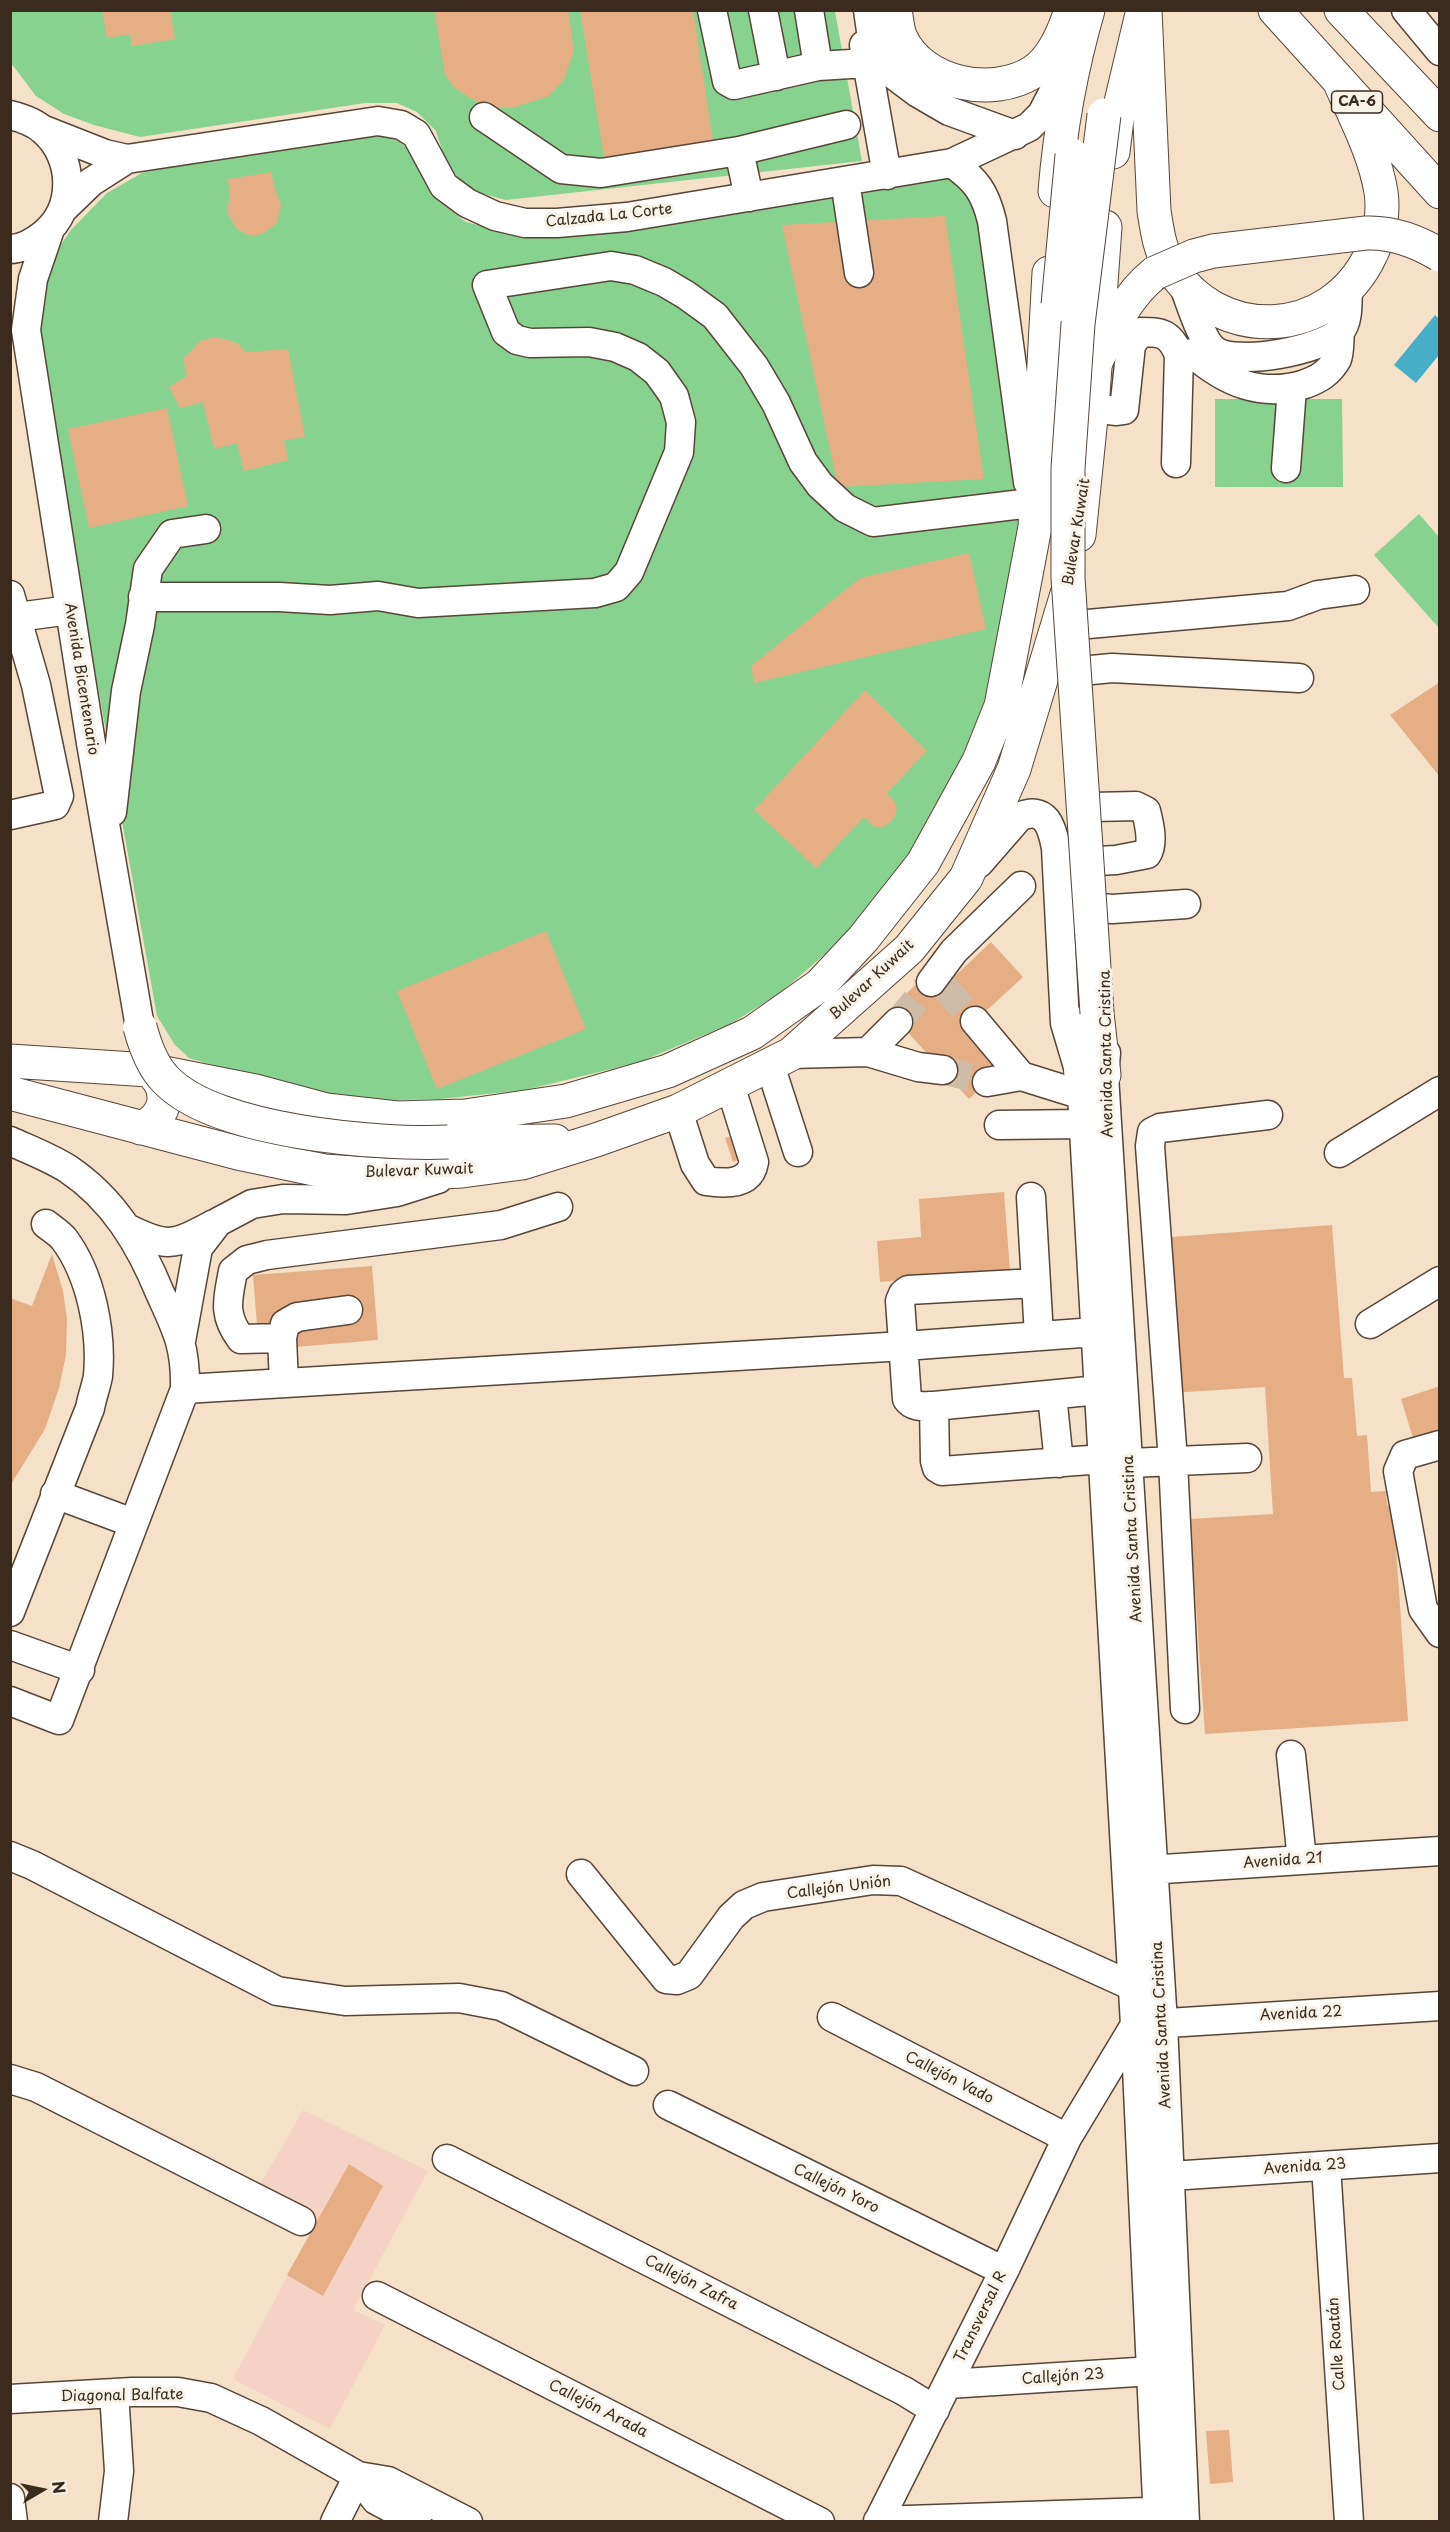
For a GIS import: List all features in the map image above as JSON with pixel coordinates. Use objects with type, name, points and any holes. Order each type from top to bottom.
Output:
[{"type":"main road","points":[[895,10],[900,37],[916,58],[944,76],[960,82],[985,86],[1010,82],[1033,72],[1048,57],[1063,33],[1071,10]]},
{"type":"main road","points":[[10,1061],[149,1070],[222,1084],[326,1110],[398,1118],[465,1116],[566,1101],[668,1071],[752,1033],[820,985],[863,939],[923,863],[979,761],[1001,706],[1033,515],[1051,229],[1059,140],[1088,10]]},
{"type":"main road","points":[[1089,1082],[1068,578],[1068,468],[1078,324],[1102,127],[1129,10]]},
{"type":"main road","points":[[1144,10],[1154,211],[1158,238],[1168,262],[1183,284],[1203,302],[1226,315],[1260,322],[1278,322],[1304,317],[1328,306],[1348,289],[1365,268],[1376,244],[1382,218],[1381,192],[1365,137],[1341,85]]},
{"type":"main road","name":"Bulevar Kuwait","points":[[10,1093],[213,1146],[324,1171],[386,1175],[459,1152],[522,1163],[678,1111],[780,1059],[909,949],[966,878],[1014,769],[1058,627],[1075,558],[1087,469],[1103,244],[1117,119],[1144,10]]},
{"type":"main road","name":"CA-6","points":[[1275,10],[1440,192]]},
{"type":"main road","points":[[1341,10],[1440,116]]},
{"type":"main road","points":[[1381,51],[1432,87],[1440,88]]},
{"type":"main road","points":[[1076,58],[1072,155],[1057,315],[1049,468],[1057,696],[1087,1014]]},
{"type":"main road","points":[[1095,364],[1125,305],[1140,285],[1155,273],[1194,256],[1213,251],[1374,232],[1414,241],[1440,255]]},
{"type":"main road","points":[[140,1027],[154,1064],[166,1080],[182,1093],[223,1113],[319,1135],[365,1141],[420,1144],[459,1152],[566,1101]]},
{"type":"main road","points":[[141,1128],[157,1119],[165,1102],[162,1084],[149,1070]]},
{"type":"main road","points":[[213,1146],[200,1129],[199,1108],[205,1096],[222,1084]]},
{"type":"street","points":[[712,10],[727,81],[734,85],[818,66],[867,63]]},
{"type":"street","points":[[763,10],[776,76]]},
{"type":"street","points":[[809,10],[818,66]]},
{"type":"street","points":[[858,10],[887,175]]},
{"type":"street","points":[[867,10],[871,31],[890,72],[918,93],[949,111],[1015,135]]},
{"type":"street","points":[[1406,10],[1440,51]]},
{"type":"street","name":"Calzada La Corte","points":[[23,115],[105,154],[127,159],[378,121],[401,125],[416,135],[444,186],[467,203],[495,216],[525,223],[558,223],[627,217],[952,163],[1015,135],[1029,126],[1042,114],[1076,58]]},
{"type":"street","name":"Avenida Bicentenario","points":[[23,115],[58,147],[66,166],[68,188],[33,279],[26,330],[82,690],[140,1027]]},
{"type":"street","points":[[484,117],[561,169],[601,173],[739,151],[846,125]]},
{"type":"street","points":[[739,151],[749,197]]},
{"type":"street","name":"Calzada La Corte","points":[[56,219],[91,182],[127,159]]},
{"type":"street","points":[[143,597],[279,597],[330,600],[378,596],[418,603],[595,593],[616,587],[629,572],[680,452],[681,422],[674,396],[657,372],[638,357],[615,347],[589,342],[530,343],[517,340],[506,332],[487,285],[611,266],[635,270],[664,282],[715,316],[754,366],[776,403],[802,462],[820,485],[845,508],[873,522],[1033,515],[992,221],[981,190],[971,177],[952,163]]},
{"type":"street","points":[[845,181],[859,273]]},
{"type":"street","points":[[10,249],[34,242],[56,219]]},
{"type":"street","points":[[1176,462],[1195,353],[1204,335],[1183,284]]},
{"type":"street","points":[[1092,408],[1124,410],[1131,345],[1140,332],[1158,332],[1195,353],[1215,373],[1241,384],[1272,391],[1292,388],[1322,378],[1337,358],[1340,331],[1345,323],[1348,289]]},
{"type":"street","name":"Avenida Bicentenario","points":[[10,300],[26,330]]},
{"type":"street","points":[[1195,353],[1255,357],[1292,351],[1327,339],[1340,331]]},
{"type":"street","points":[[1286,468],[1292,388]]},
{"type":"street","points":[[108,842],[126,691],[148,569],[172,534],[206,530]]},
{"type":"street","name":"Avenida Santa Cristina","points":[[1075,558],[1077,625],[1109,1015],[1089,1082],[1083,1124],[1099,1390],[1116,1461]]},
{"type":"street","points":[[1077,625],[1288,606],[1318,595],[1355,590]]},
{"type":"street","points":[[10,815],[55,805],[59,795],[36,685],[13,610],[70,610]]},
{"type":"street","points":[[1082,670],[1112,668],[1299,678]]},
{"type":"street","points":[[82,690],[91,700],[104,704],[117,700],[126,691]]},
{"type":"street","points":[[1093,807],[1136,806],[1146,811],[1149,823],[1150,849],[1147,854],[1097,861]]},
{"type":"street","name":"Avenida Santa Cristina","points":[[966,878],[1019,817],[1025,814],[1038,815],[1049,822],[1056,848],[1065,1023],[1089,1082],[1116,1461],[1139,1871],[1132,1986],[1149,2024],[1168,2129],[1179,2369],[1171,2517]]},
{"type":"street","points":[[909,949],[937,982],[954,951],[1021,886]]},
{"type":"street","points":[[1101,908],[1186,904]]},
{"type":"street","points":[[868,1052],[898,1022]]},
{"type":"street","points":[[975,1022],[1021,1076]]},
{"type":"street","points":[[798,1152],[780,1059],[868,1052],[918,1067],[943,1070]]},
{"type":"street","points":[[987,1082],[1021,1076],[1089,1082]]},
{"type":"street","points":[[678,1111],[695,1164],[706,1181],[739,1181],[751,1174],[754,1162],[730,1085]]},
{"type":"street","points":[[1339,1153],[1440,1091]]},
{"type":"street","points":[[1185,1709],[1173,1461],[1150,1146],[1152,1132],[1160,1128],[1268,1115]]},
{"type":"street","points":[[999,1125],[1083,1124]]},
{"type":"street","points":[[10,1141],[68,1169],[99,1194],[127,1228],[143,1252],[182,1341],[185,1363],[184,1389],[80,1670],[59,1720],[10,1701]]},
{"type":"street","points":[[127,1228],[153,1241],[180,1241],[252,1204],[283,1199],[356,1199],[397,1192],[459,1152]]},
{"type":"street","points":[[1030,1197],[1039,1336]]},
{"type":"street","points":[[282,1338],[241,1339],[231,1326],[226,1305],[234,1271],[247,1260],[267,1255],[501,1226],[558,1208]]},
{"type":"street","points":[[182,1341],[198,1248],[218,1222]]},
{"type":"street","points":[[10,1612],[90,1408],[98,1377],[98,1341],[92,1306],[82,1272],[63,1238],[46,1224]]},
{"type":"street","points":[[1370,1324],[1440,1281]]},
{"type":"street","points":[[1036,1283],[908,1290],[900,1301],[907,1399],[915,1406],[934,1406],[1099,1390]]},
{"type":"street","points":[[284,1383],[282,1338],[285,1324],[297,1317],[348,1310]]},
{"type":"street","points":[[184,1389],[904,1346],[1095,1332]]},
{"type":"street","points":[[1052,1395],[1059,1463]]},
{"type":"street","points":[[934,1406],[935,1461],[937,1468],[942,1471],[1059,1463],[1247,1458]]},
{"type":"street","points":[[1440,1445],[1404,1455],[1398,1471],[1429,1569],[1423,1609],[1440,1633]]},
{"type":"street","points":[[55,1494],[133,1523]]},
{"type":"street","points":[[10,1645],[80,1670]]},
{"type":"street","points":[[1291,1755],[1302,1860]]},
{"type":"street","name":"Avenida 21","points":[[1139,1871],[1440,1851]]},
{"type":"street","points":[[10,1856],[32,1865],[277,1991],[345,2001],[459,1998],[501,2006],[634,2071]]},
{"type":"street","name":"Avenida Santa Cristina","points":[[1139,1871],[1161,1986],[1149,2024],[1139,2116],[1151,2371],[1171,2517]]},
{"type":"street","name":"Callejón Unión","points":[[581,1874],[666,1978],[677,1980],[689,1975],[731,1917],[744,1905],[763,1897],[873,1880],[901,1881],[1132,1986],[1161,1986]]},
{"type":"street","name":"Avenida 22","points":[[1149,2024],[1440,2006]]},
{"type":"street","name":"Callejón Vado","points":[[832,2017],[1067,2138]]},
{"type":"street","name":"Transversal R","points":[[878,2521],[1004,2271],[1067,2138],[1083,2111],[1149,2024]]},
{"type":"street","points":[[10,2079],[36,2087],[301,2221]]},
{"type":"street","points":[[1083,2111],[1105,2101],[1114,2101],[1139,2116],[1168,2129]]},
{"type":"street","name":"Callejón Yoro","points":[[668,2105],[1004,2271]]},
{"type":"street","name":"Avenida 23","points":[[1171,2176],[1440,2158]]},
{"type":"street","name":"Callejón Zafra","points":[[447,2159],[904,2391],[935,2410]]},
{"type":"street","name":"Calle Roatán","points":[[1326,2166],[1348,2522]]},
{"type":"street","name":"Callejón Arada","points":[[377,2296],[820,2522]]},
{"type":"street","name":"Callejón 23","points":[[948,2384],[1179,2369]]},
{"type":"street","name":"Diagonal Balfate","points":[[10,2399],[178,2392],[211,2398],[261,2421],[358,2476],[388,2481],[468,2522]]},
{"type":"street","points":[[113,2522],[119,2471],[114,2393]]},
{"type":"street","points":[[335,2522],[358,2476]]},
{"type":"street","name":"Diagonal Balfate","points":[[358,2476],[376,2500],[417,2522]]},
{"type":"street","points":[[10,2498],[13,2522]]},
{"type":"street","points":[[878,2521],[1171,2517]]},
{"type":"shaded area","points":[[303,2110],[428,2171],[353,2310],[385,2325],[330,2429],[233,2379],[318,2218],[260,2185]]},
{"type":"green space","points":[[11,11],[835,11],[862,161],[506,200],[468,190],[446,163],[436,131],[417,112],[397,103],[365,103],[140,137],[94,125],[64,114],[36,96],[11,63]]},
{"type":"green space","points":[[381,135],[398,141],[415,154],[437,200],[466,222],[515,234],[950,177],[982,206],[1028,525],[991,698],[955,788],[899,876],[832,948],[780,993],[732,1023],[640,1062],[525,1090],[440,1099],[360,1101],[242,1074],[189,1058],[175,1045],[157,1016],[36,342],[37,302],[53,256],[71,230],[107,193],[142,173],[184,161]]},
{"type":"green space","points":[[1215,399],[1342,399],[1343,487],[1215,487]]},
{"type":"green space","points":[[1419,514],[1439,537],[1439,628],[1374,555]]},
{"type":"water","points":[[1435,315],[1439,319],[1439,355],[1416,383],[1394,365]]},
{"type":"building","points":[[102,10],[170,10],[175,39],[132,46],[130,34],[107,38]]},
{"type":"building","points":[[434,10],[568,10],[574,51],[564,79],[549,96],[512,108],[491,108],[470,98],[454,87],[445,75]]},
{"type":"building","points":[[580,10],[693,10],[713,141],[604,158]]},
{"type":"building","points":[[271,172],[281,205],[277,223],[262,234],[253,236],[244,233],[236,228],[227,212],[230,195],[228,179]]},
{"type":"building","points":[[945,216],[984,479],[838,487],[782,225]]},
{"type":"building","points":[[216,337],[237,343],[246,352],[288,349],[305,437],[284,440],[288,460],[244,471],[237,443],[214,449],[203,402],[180,408],[169,387],[187,376],[183,359],[200,341]]},
{"type":"building","points":[[167,408],[188,506],[89,528],[68,429]]},
{"type":"building","points":[[969,553],[986,629],[754,683],[751,666],[860,578]]},
{"type":"building","points":[[1440,682],[1440,777],[1390,715]]},
{"type":"building","points":[[865,690],[927,751],[887,793],[895,802],[897,810],[893,820],[882,828],[873,826],[864,817],[816,868],[754,810]]},
{"type":"building","points":[[546,931],[586,1029],[437,1089],[397,991]]},
{"type":"building","points":[[991,942],[1023,977],[970,1026],[1006,1065],[969,1099],[888,1011],[925,976],[939,991]]},
{"type":"building","points":[[735,1135],[743,1158],[733,1162],[725,1138]]},
{"type":"building","points":[[1004,1192],[1010,1271],[880,1282],[877,1241],[921,1237],[919,1199]]},
{"type":"building","points":[[1332,1225],[1344,1378],[1352,1378],[1357,1436],[1367,1435],[1371,1492],[1386,1491],[1387,1506],[1393,1505],[1408,1721],[1205,1734],[1190,1519],[1273,1514],[1265,1387],[1170,1393],[1158,1238]]},
{"type":"building","points":[[52,1254],[63,1291],[67,1319],[66,1355],[59,1388],[45,1429],[10,1486],[10,1298],[32,1306]]},
{"type":"building","points":[[372,1266],[378,1340],[259,1350],[253,1275]]},
{"type":"building","points":[[1440,1386],[1440,1432],[1414,1441],[1401,1399]]},
{"type":"building","points":[[349,2164],[383,2186],[323,2296],[287,2275]]},
{"type":"building","points":[[1229,2430],[1233,2482],[1210,2484],[1206,2431]]},
{"type":"tunnel","points":[[898,1022],[931,982]]},
{"type":"tunnel","points":[[944,987],[975,1021]]},
{"type":"tunnel","points":[[943,1070],[987,1082]]}]
